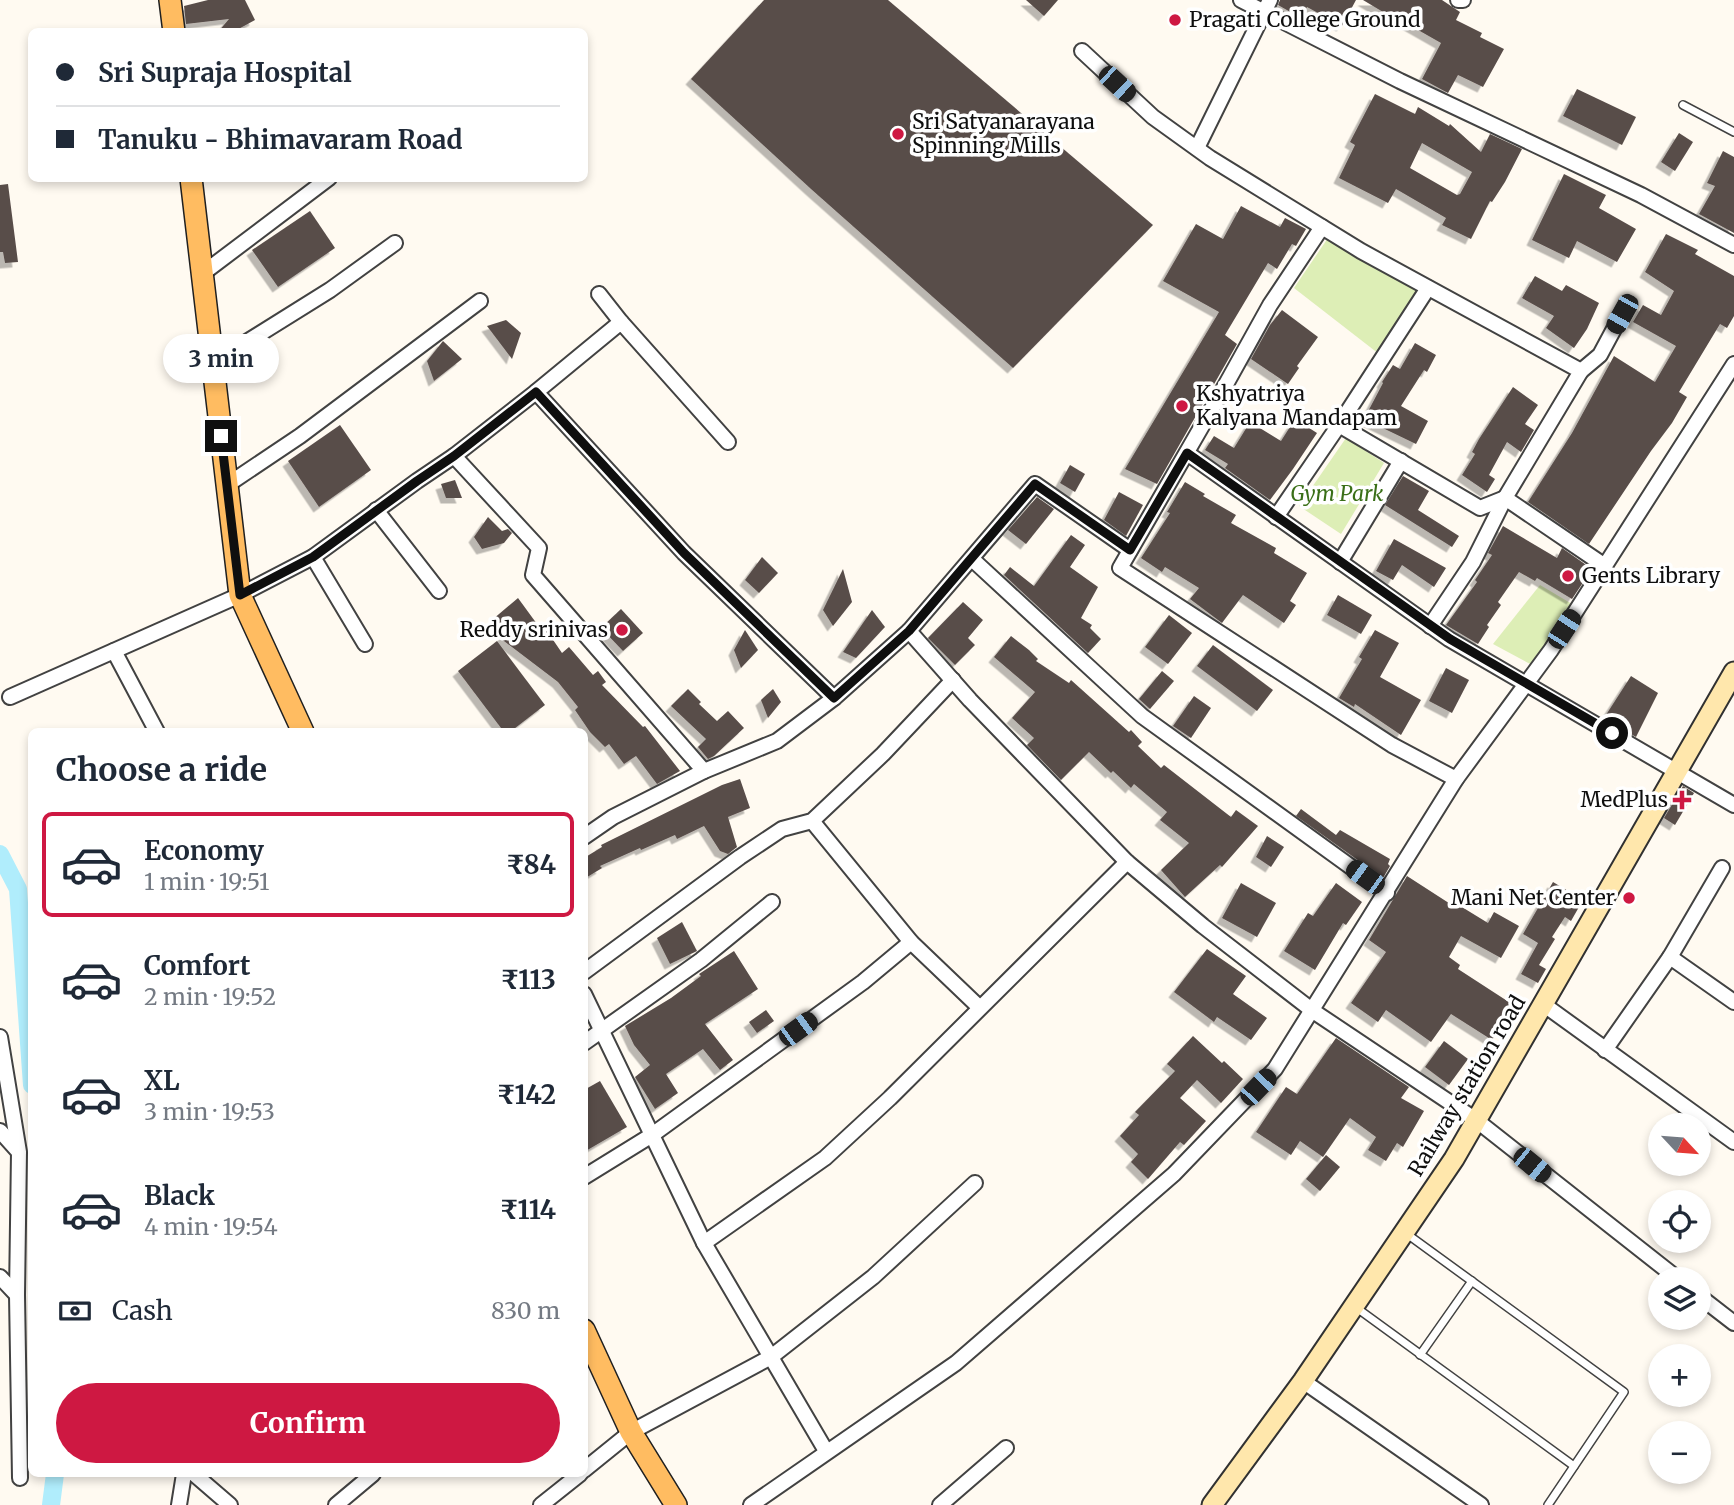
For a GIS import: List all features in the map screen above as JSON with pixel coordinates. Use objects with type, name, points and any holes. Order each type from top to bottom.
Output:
[{"type":"main road","points":[[170,0],[174,28]]},
{"type":"main road","points":[[191,182],[240,595],[301,728]]},
{"type":"main road","points":[[588,1339],[631,1432],[676,1505]]},
{"type":"street","points":[[1241,0],[1267,6],[1400,81],[1641,195],[1734,245]]},
{"type":"street","points":[[1197,148],[1267,6]]},
{"type":"street","points":[[1082,51],[1153,117],[1197,148],[1322,227],[1581,371]]},
{"type":"street","points":[[202,274],[324,182]]},
{"type":"street","points":[[1322,227],[1270,305],[1120,568],[1392,745],[1456,779]]},
{"type":"street","points":[[213,363],[330,289],[395,243]]},
{"type":"street","points":[[1276,517],[1428,288]]},
{"type":"street","points":[[599,295],[728,442]]},
{"type":"street","points":[[227,485],[300,436],[480,301]]},
{"type":"street","points":[[1430,625],[1473,562],[1505,498],[1581,371],[1600,355],[1622,314]]},
{"type":"street","points":[[10,697],[240,595],[313,557],[454,456],[621,322]]},
{"type":"street","points":[[751,1505],[956,1363],[1174,1174],[1275,1069],[1456,779],[1551,650],[1734,364]]},
{"type":"street","points":[[536,392],[684,553],[834,698]]},
{"type":"street","points":[[1339,425],[1480,508],[1505,498]]},
{"type":"street","points":[[1187,453],[1430,625],[1734,805]]},
{"type":"street","points":[[454,456],[539,548],[533,575],[704,771]]},
{"type":"street","points":[[1340,562],[1401,461]]},
{"type":"street","points":[[588,834],[613,817],[704,771],[777,741],[834,698],[909,631],[1035,484],[1130,550]]},
{"type":"street","points":[[1505,498],[1605,566]]},
{"type":"street","points":[[376,510],[439,591]]},
{"type":"street","points":[[313,557],[365,644]]},
{"type":"street","points":[[972,559],[1142,716],[1387,893]]},
{"type":"street","points":[[909,631],[1127,862],[1203,926],[1312,1011],[1476,1120],[1663,1267]]},
{"type":"street","points":[[114,651],[155,728]]},
{"type":"street","name":"Railway station road","points":[[1212,1505],[1303,1381],[1454,1159],[1734,672]]},
{"type":"street","points":[[588,969],[782,829],[812,821],[883,754],[953,680]]},
{"type":"street","points":[[812,821],[911,942],[979,1007]]},
{"type":"street","points":[[704,1243],[825,1158],[890,1098],[1127,862]]},
{"type":"street","points":[[1605,1049],[1670,957],[1722,868]]},
{"type":"street","points":[[588,1040],[701,960],[772,902]]},
{"type":"street","points":[[588,1175],[652,1135],[863,982],[911,942]]},
{"type":"street","points":[[1670,957],[1734,1002]]},
{"type":"street","points":[[588,1001],[704,1243],[826,1451]]},
{"type":"street","points":[[1543,1004],[1734,1142]]},
{"type":"street","points":[[0,1037],[19,1152],[19,1478]]},
{"type":"street","points":[[0,1131],[19,1152]]},
{"type":"street","points":[[588,1467],[631,1432],[771,1357],[873,1277],[975,1183]]},
{"type":"street","points":[[0,1277],[17,1295]]},
{"type":"street","points":[[1711,1305],[1734,1322]]},
{"type":"street","points":[[1303,1381],[1481,1505]]},
{"type":"street","points":[[940,1505],[1006,1448]]},
{"type":"street","points":[[179,1505],[184,1477]]},
{"type":"street","points":[[197,1477],[230,1505]]},
{"type":"street","points":[[336,1505],[369,1477]]},
{"type":"street","points":[[541,1505],[576,1477]]},
{"type":"lane","points":[[1683,105],[1734,132]]},
{"type":"lane","points":[[1404,1232],[1624,1392],[1548,1505]]},
{"type":"lane","points":[[1420,1354],[1472,1281]]},
{"type":"lane","points":[[1354,1306],[1574,1466]]},
{"type":"green space","points":[[1328,238],[1417,291],[1379,354],[1294,288]]},
{"type":"green space","name":"Gym Park","points":[[1346,438],[1384,463],[1341,534],[1299,506]]},
{"type":"green space","points":[[1540,585],[1572,604],[1534,666],[1493,644]]},
{"type":"building","points":[[208,0],[245,0],[255,20],[240,28],[221,28],[229,19],[186,24],[184,6]]},
{"type":"building","name":"Sri Satyanarayana Spinning Mills","points":[[764,0],[888,0],[1153,225],[1013,368],[691,79]]},
{"type":"building","points":[[1026,0],[1058,0],[1044,16]]},
{"type":"building","points":[[1280,0],[1356,0],[1342,26],[1307,7],[1301,18],[1278,5]]},
{"type":"building","points":[[1363,0],[1442,0],[1460,12],[1456,20],[1482,33],[1480,37],[1504,49],[1483,87],[1458,75],[1448,93],[1422,79],[1441,43],[1397,18],[1395,21],[1382,14],[1383,12]]},
{"type":"building","points":[[1577,89],[1636,117],[1622,145],[1563,116]]},
{"type":"building","points":[[1375,94],[1415,114],[1418,107],[1449,126],[1450,124],[1481,152],[1490,134],[1522,149],[1505,182],[1492,202],[1490,201],[1471,239],[1442,225],[1446,218],[1396,189],[1388,203],[1339,178],[1355,145],[1350,142]],"holes":[[[1422,143],[1472,172],[1457,195],[1410,168]]]},
{"type":"building","points":[[1679,133],[1693,142],[1675,171],[1661,162]]},
{"type":"building","points":[[1723,151],[1734,157],[1734,233],[1699,214],[1715,186],[1707,183]]},
{"type":"building","points":[[1564,174],[1606,195],[1599,208],[1636,229],[1617,262],[1577,241],[1569,258],[1532,240]]},
{"type":"building","points":[[8,184],[18,262],[5,263],[3,252],[0,252],[0,185]]},
{"type":"building","points":[[1241,206],[1280,227],[1285,218],[1306,229],[1296,246],[1292,244],[1277,269],[1268,263],[1225,335],[1237,344],[1157,484],[1125,469],[1219,312],[1163,281],[1196,224],[1223,239]]},
{"type":"building","points":[[310,211],[335,248],[278,287],[252,250]]},
{"type":"building","points":[[1666,234],[1698,250],[1695,254],[1734,276],[1734,316],[1727,328],[1720,324],[1679,392],[1687,397],[1672,423],[1589,544],[1528,502],[1572,433],[1614,356],[1655,382],[1676,346],[1633,322],[1643,305],[1661,315],[1674,291],[1645,272]]},
{"type":"building","points":[[1535,276],[1562,291],[1566,285],[1599,303],[1587,329],[1574,348],[1546,328],[1554,316],[1522,298]]},
{"type":"building","points":[[1282,310],[1318,337],[1288,384],[1251,359],[1270,325]]},
{"type":"building","points":[[506,320],[521,333],[512,359],[487,326]]},
{"type":"building","points":[[443,341],[462,359],[434,381],[427,361]]},
{"type":"building","points":[[1415,343],[1436,355],[1427,372],[1424,370],[1401,406],[1428,421],[1416,444],[1364,419],[1393,365],[1400,369]]},
{"type":"building","points":[[1513,387],[1538,405],[1525,424],[1534,430],[1521,452],[1507,442],[1489,475],[1495,479],[1487,492],[1462,475],[1475,454],[1472,452],[1479,439]]},
{"type":"building","points":[[1295,419],[1317,433],[1270,500],[1225,468],[1228,464],[1205,450],[1214,436],[1234,448],[1250,422],[1281,441]]},
{"type":"building","points":[[340,425],[371,470],[319,507],[288,461]]},
{"type":"building","points":[[1070,465],[1085,474],[1075,492],[1060,483]]},
{"type":"building","points":[[1403,476],[1429,491],[1418,510],[1459,536],[1452,547],[1385,505]]},
{"type":"building","points":[[455,480],[462,498],[446,498],[441,484]]},
{"type":"building","points":[[1185,482],[1236,515],[1231,523],[1276,548],[1274,553],[1307,573],[1290,601],[1296,605],[1284,623],[1243,595],[1222,623],[1190,599],[1199,588],[1165,567],[1162,572],[1141,558],[1170,513],[1167,512]]},
{"type":"building","points":[[1119,492],[1143,505],[1126,536],[1104,520]]},
{"type":"building","points":[[1037,497],[1054,509],[1026,544],[1008,530]]},
{"type":"building","points":[[488,517],[502,531],[508,529],[512,533],[504,543],[482,549],[474,537]]},
{"type":"building","points":[[1503,526],[1557,558],[1562,548],[1592,569],[1572,599],[1537,578],[1535,581],[1519,572],[1498,602],[1501,605],[1478,644],[1446,625],[1477,582],[1475,580],[1492,555],[1488,553]]},
{"type":"building","points":[[1071,535],[1085,545],[1070,567],[1098,587],[1081,618],[1092,625],[1090,628],[1101,639],[1088,653],[1004,575],[1010,567],[1034,586]]},
{"type":"building","points":[[1394,539],[1446,568],[1434,587],[1402,565],[1393,580],[1376,571]]},
{"type":"building","points":[[762,557],[778,573],[759,593],[745,580]]},
{"type":"building","points":[[843,569],[852,602],[833,626],[823,610]]},
{"type":"building","points":[[1338,595],[1372,615],[1361,634],[1327,615]]},
{"type":"building","points":[[518,598],[562,653],[569,647],[593,675],[598,671],[606,682],[602,685],[643,727],[645,726],[680,771],[657,784],[636,756],[624,764],[609,744],[605,747],[590,732],[575,710],[578,707],[558,682],[500,638],[505,634],[492,620]]},
{"type":"building","points":[[963,602],[983,620],[968,638],[975,645],[955,665],[928,638]]},
{"type":"building","name":"Reddy srinivas","points":[[621,609],[643,633],[623,651],[601,628]]},
{"type":"building","points":[[872,610],[885,627],[856,658],[843,652]]},
{"type":"building","points":[[1169,615],[1192,633],[1168,664],[1145,647]]},
{"type":"building","points":[[745,630],[758,650],[741,668],[734,650]]},
{"type":"building","points":[[1375,630],[1399,643],[1380,677],[1421,700],[1401,735],[1355,704],[1354,707],[1339,698]]},
{"type":"building","points":[[1011,636],[1038,659],[1036,661],[1069,683],[1071,680],[1129,732],[1131,730],[1142,742],[1138,746],[1161,768],[1164,765],[1231,817],[1236,810],[1258,826],[1222,867],[1220,865],[1185,897],[1161,870],[1189,843],[1160,820],[1167,812],[1134,784],[1131,788],[1113,771],[1111,773],[1089,752],[1061,780],[1027,745],[1034,738],[1012,718],[1035,692],[994,657]]},
{"type":"building","points":[[497,641],[545,705],[515,728],[501,728],[458,671]]},
{"type":"building","points":[[1213,645],[1273,690],[1257,711],[1197,666]]},
{"type":"building","points":[[1446,668],[1469,680],[1452,713],[1429,701]]},
{"type":"building","points":[[1162,671],[1174,681],[1150,709],[1139,699]]},
{"type":"building","points":[[1631,676],[1658,693],[1636,737],[1604,718]]},
{"type":"building","points":[[688,689],[717,721],[728,711],[744,728],[708,759],[698,747],[706,739],[671,706]]},
{"type":"building","points":[[773,689],[781,702],[768,718],[761,700]]},
{"type":"building","points":[[1194,696],[1211,708],[1191,738],[1173,726]]},
{"type":"building","points":[[740,779],[750,808],[728,817],[737,847],[728,854],[720,851],[704,826],[677,839],[675,835],[641,850],[640,848],[600,866],[602,868],[588,877],[588,856],[602,847],[601,845],[722,785]]},
{"type":"building","name":"MedPlus","points":[[1683,786],[1694,793],[1675,825],[1664,818]]},
{"type":"building","points":[[1301,809],[1336,835],[1340,830],[1390,859],[1390,866],[1383,878],[1296,816]]},
{"type":"building","points":[[1267,836],[1284,847],[1271,867],[1256,857]]},
{"type":"building","points":[[1407,876],[1455,907],[1457,904],[1488,923],[1494,912],[1519,926],[1501,958],[1461,936],[1449,957],[1460,965],[1458,969],[1515,1006],[1492,1040],[1451,1014],[1431,1042],[1386,1010],[1378,1022],[1351,1003],[1386,952],[1369,940]]},
{"type":"building","points":[[1553,882],[1583,900],[1571,921],[1565,917],[1552,937],[1555,939],[1539,965],[1546,969],[1538,983],[1521,974],[1538,943],[1523,934]]},
{"type":"building","points":[[1241,883],[1276,903],[1257,937],[1222,918]]},
{"type":"building","points":[[1336,883],[1362,902],[1346,925],[1343,923],[1315,970],[1284,951],[1308,913],[1313,916]]},
{"type":"building","points":[[682,922],[697,951],[670,964],[657,938]]},
{"type":"building","points":[[1207,949],[1246,976],[1233,994],[1267,1018],[1251,1040],[1217,1017],[1214,1022],[1174,992]]},
{"type":"building","points":[[734,951],[758,989],[705,1024],[733,1060],[720,1070],[703,1049],[666,1074],[678,1093],[655,1109],[635,1077],[650,1065],[634,1045],[625,1026],[671,998],[701,976],[699,974]]},
{"type":"building","points":[[766,1010],[774,1021],[757,1033],[749,1022]]},
{"type":"building","points":[[1193,1036],[1243,1079],[1221,1103],[1197,1080],[1180,1098],[1206,1121],[1184,1145],[1180,1142],[1148,1179],[1131,1162],[1138,1154],[1120,1136],[1139,1115],[1135,1112],[1175,1071],[1167,1064]]},
{"type":"building","points":[[1336,1038],[1409,1087],[1401,1098],[1424,1111],[1403,1147],[1397,1143],[1386,1161],[1368,1150],[1376,1137],[1350,1118],[1323,1157],[1300,1141],[1291,1155],[1256,1132],[1286,1087],[1297,1094]]},
{"type":"building","points":[[1444,1041],[1468,1059],[1449,1085],[1425,1067]]},
{"type":"building","points":[[600,1081],[627,1127],[588,1150],[588,1088]]},
{"type":"building","points":[[1326,1155],[1340,1167],[1320,1191],[1306,1179]]},
{"type":"waterway","points":[[0,854],[18,889],[28,1029]]},
{"type":"waterway","points":[[51,1505],[55,1477]]},
{"type":"place","name":"Pragati College Ground","points":[[1175,20]]},
{"type":"place","name":"Sri Satyanarayana Spinning Mills","points":[[898,134]]},
{"type":"place","name":"Kshyatriya Kalyana Mandapam","points":[[1182,406]]},
{"type":"place","name":"Gents Library","points":[[1568,576]]},
{"type":"place","name":"Reddy srinivas","points":[[622,630]]},
{"type":"place","name":"MedPlus","points":[[1682,800]]},
{"type":"place","name":"Mani Net Center","points":[[1629,898]]},
{"type":"route","points":[[221,436],[240,595],[313,557],[454,456],[536,392],[684,553],[834,698],[909,631],[1035,484],[1130,550],[1187,453],[1450,639],[1612,733]]}]
